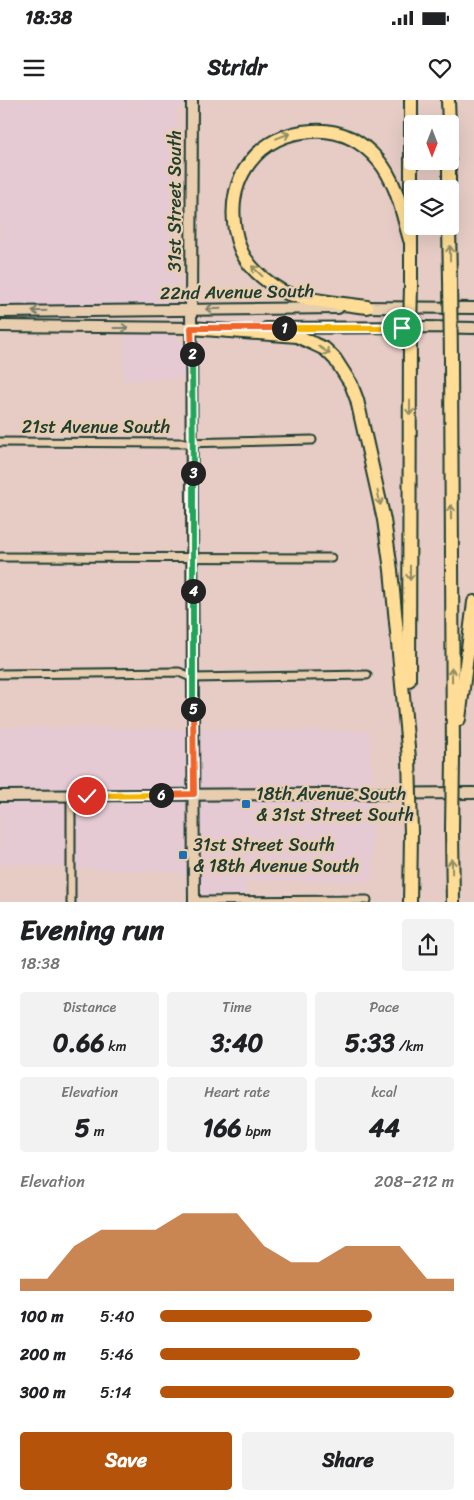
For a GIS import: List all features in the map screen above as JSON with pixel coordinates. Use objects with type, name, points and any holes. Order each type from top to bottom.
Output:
[{"type":"highway","points":[[410,902],[411,100]]},
{"type":"highway","points":[[448,100],[448,115]]},
{"type":"highway","points":[[367,307],[297,296],[282,291],[256,271],[245,258],[238,244],[234,220],[233,202],[241,174],[272,140],[305,131],[340,132],[366,147],[379,161],[396,191],[410,240]]},
{"type":"highway","points":[[449,235],[453,902]]},
{"type":"highway","points":[[191,328],[297,336],[325,349],[343,369],[352,384],[384,520],[394,598],[409,758]]},
{"type":"highway","points":[[453,758],[474,602]]},
{"type":"main road","name":"31st Street South","points":[[192,100],[191,328],[194,902]]},
{"type":"main road","name":"22nd Avenue South","points":[[0,312],[367,307],[474,308]]},
{"type":"main road","name":"22nd Avenue South","points":[[0,326],[474,328]]},
{"type":"main road","points":[[0,796],[474,794]]},
{"type":"street","name":"21st Avenue South","points":[[0,442],[193,443],[312,440]]},
{"type":"street","points":[[0,557],[331,558]]},
{"type":"street","points":[[0,674],[179,672],[193,678],[367,675]]},
{"type":"street","points":[[71,796],[71,902]]},
{"type":"street","points":[[194,902],[367,900]]},
{"type":"shaded area","points":[[0,100],[187,100],[188,107],[177,108],[177,305],[0,307]]},
{"type":"shaded area","points":[[125,332],[177,333],[177,342],[188,342],[188,377],[123,381]]},
{"type":"shaded area","points":[[0,727],[189,729],[190,790],[0,792]]},
{"type":"shaded area","points":[[198,729],[370,731],[372,789],[198,790]]},
{"type":"shaded area","points":[[372,798],[373,881],[246,881],[246,896],[198,896],[198,799]]},
{"type":"shaded area","points":[[190,799],[190,873],[75,868],[75,800]]},
{"type":"shaded area","points":[[67,800],[67,867],[0,864],[0,801]]},
{"type":"place","name":"18th Avenue South & 31st Street South","points":[[246,804]]},
{"type":"place","name":"31st Street South & 18th Avenue South","points":[[183,855]]},
{"type":"route","points":[[87,796],[194,794],[191,328],[402,328]]}]
